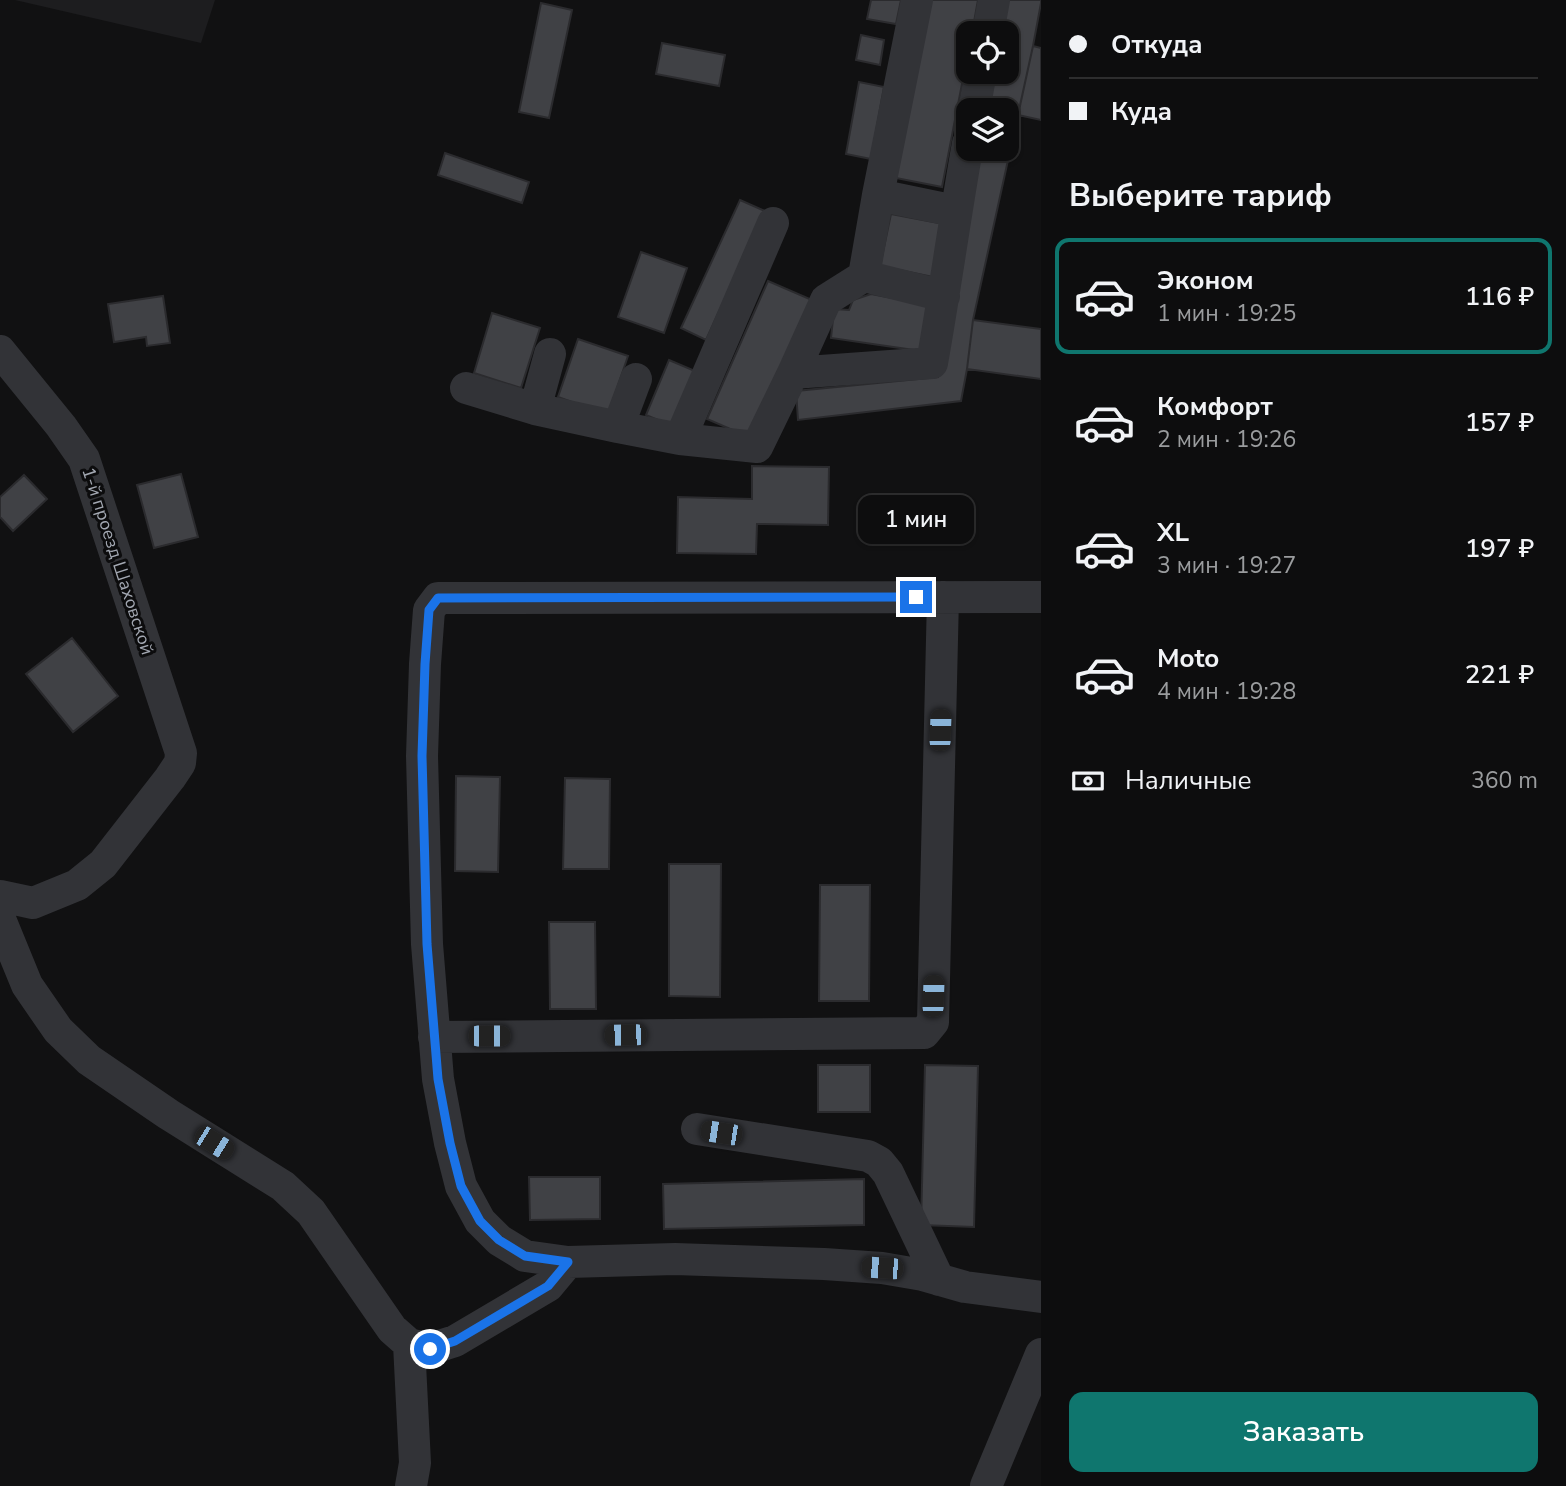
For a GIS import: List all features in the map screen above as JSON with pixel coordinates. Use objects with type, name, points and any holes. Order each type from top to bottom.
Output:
[{"type":"street","points":[[864,276],[917,0]]},
{"type":"street","points":[[990,21],[993,0]]},
{"type":"street","points":[[793,373],[932,363],[965,161]]},
{"type":"street","points":[[878,195],[956,211]]},
{"type":"street","points":[[680,439],[773,223]]},
{"type":"street","points":[[466,388],[535,409],[618,427],[680,439],[757,447],[826,300],[864,276],[944,296]]},
{"type":"street","name":"1-й проезд Шаховской","points":[[0,351],[84,458],[181,753],[180,763],[170,778],[103,864],[77,885],[33,903],[0,896]]},
{"type":"street","points":[[535,409],[550,354]]},
{"type":"street","points":[[618,427],[636,379]]},
{"type":"street","points":[[434,1037],[924,1033],[933,1022],[943,597]]},
{"type":"street","points":[[1041,597],[438,598],[429,610],[422,756],[427,944],[438,1079],[461,1186],[480,1221],[499,1240],[525,1256],[568,1262],[675,1258],[882,1268],[923,1275],[965,1287],[1041,1297]]},
{"type":"street","points":[[0,919],[27,985],[58,1030],[89,1060],[168,1114],[283,1186],[310,1212],[392,1329],[409,1344],[430,1349],[455,1341],[548,1286],[568,1262]]},
{"type":"street","points":[[696,1129],[868,1156],[879,1162],[888,1173],[939,1280]]},
{"type":"street","points":[[409,1344],[415,1463],[411,1486]]},
{"type":"street","points":[[986,1486],[1041,1354]]},
{"type":"shaded area","points":[[15,0],[215,0],[201,43]]},
{"type":"building","points":[[871,0],[901,0],[896,24],[867,19]]},
{"type":"building","points":[[930,0],[978,0],[974,21],[956,21],[956,84],[962,84],[959,98],[956,98],[956,115],[942,187],[896,178]]},
{"type":"building","points":[[1007,0],[1041,0],[1019,110],[1019,98],[988,98],[991,84],[1019,84],[1019,21],[1003,21]]},
{"type":"building","points":[[541,3],[572,10],[549,118],[519,112]]},
{"type":"building","points":[[861,35],[884,40],[880,65],[856,60]]},
{"type":"building","points":[[662,43],[725,55],[719,86],[656,74]]},
{"type":"building","points":[[1033,46],[1041,48],[1041,120],[1019,115]]},
{"type":"building","points":[[859,82],[884,87],[871,159],[846,154]]},
{"type":"building","points":[[445,153],[529,182],[522,203],[438,175]]},
{"type":"building","points":[[977,161],[1008,161],[973,320],[961,401],[798,420],[796,391],[938,377]]},
{"type":"building","points":[[740,200],[765,211],[706,340],[681,328]]},
{"type":"building","points":[[891,214],[944,224],[933,277],[880,266]]},
{"type":"building","points":[[641,252],[687,268],[664,333],[618,317]]},
{"type":"building","points":[[768,281],[812,300],[751,438],[707,419]]},
{"type":"building","points":[[871,294],[930,305],[921,351],[831,338],[834,309],[849,310],[853,300]]},
{"type":"building","points":[[163,296],[170,343],[147,346],[146,337],[114,342],[108,304]]},
{"type":"building","points":[[492,313],[540,328],[521,388],[474,373]]},
{"type":"building","points":[[973,320],[1041,329],[1041,379],[967,369]]},
{"type":"building","points":[[578,339],[628,356],[608,415],[558,397]]},
{"type":"building","points":[[669,360],[695,371],[672,426],[646,415]]},
{"type":"building","points":[[752,466],[829,467],[828,525],[757,524],[756,554],[677,553],[678,497],[752,499]]},
{"type":"building","points":[[181,474],[198,537],[154,548],[137,485]]},
{"type":"building","points":[[24,475],[47,499],[13,531],[0,517],[0,497]]},
{"type":"building","points":[[72,638],[118,696],[73,732],[26,674]]},
{"type":"building","points":[[456,776],[500,777],[498,872],[455,871]]},
{"type":"building","points":[[565,778],[610,779],[609,869],[563,869]]},
{"type":"building","points":[[669,864],[721,864],[720,997],[669,996]]},
{"type":"building","points":[[820,885],[870,885],[869,1001],[819,1001]]},
{"type":"building","points":[[549,922],[595,922],[596,1009],[550,1009]]},
{"type":"building","points":[[818,1065],[870,1065],[870,1112],[818,1112]]},
{"type":"building","points":[[925,1065],[978,1066],[974,1227],[921,1225]]},
{"type":"building","points":[[529,1177],[600,1177],[600,1219],[530,1220]]},
{"type":"building","points":[[864,1179],[864,1225],[664,1229],[663,1184]]},
{"type":"route","points":[[430,1349],[455,1341],[529,1298],[548,1286],[568,1262],[525,1256],[499,1240],[480,1221],[461,1186],[450,1143],[438,1079],[427,944],[422,756],[429,610],[438,598],[916,597]]}]
